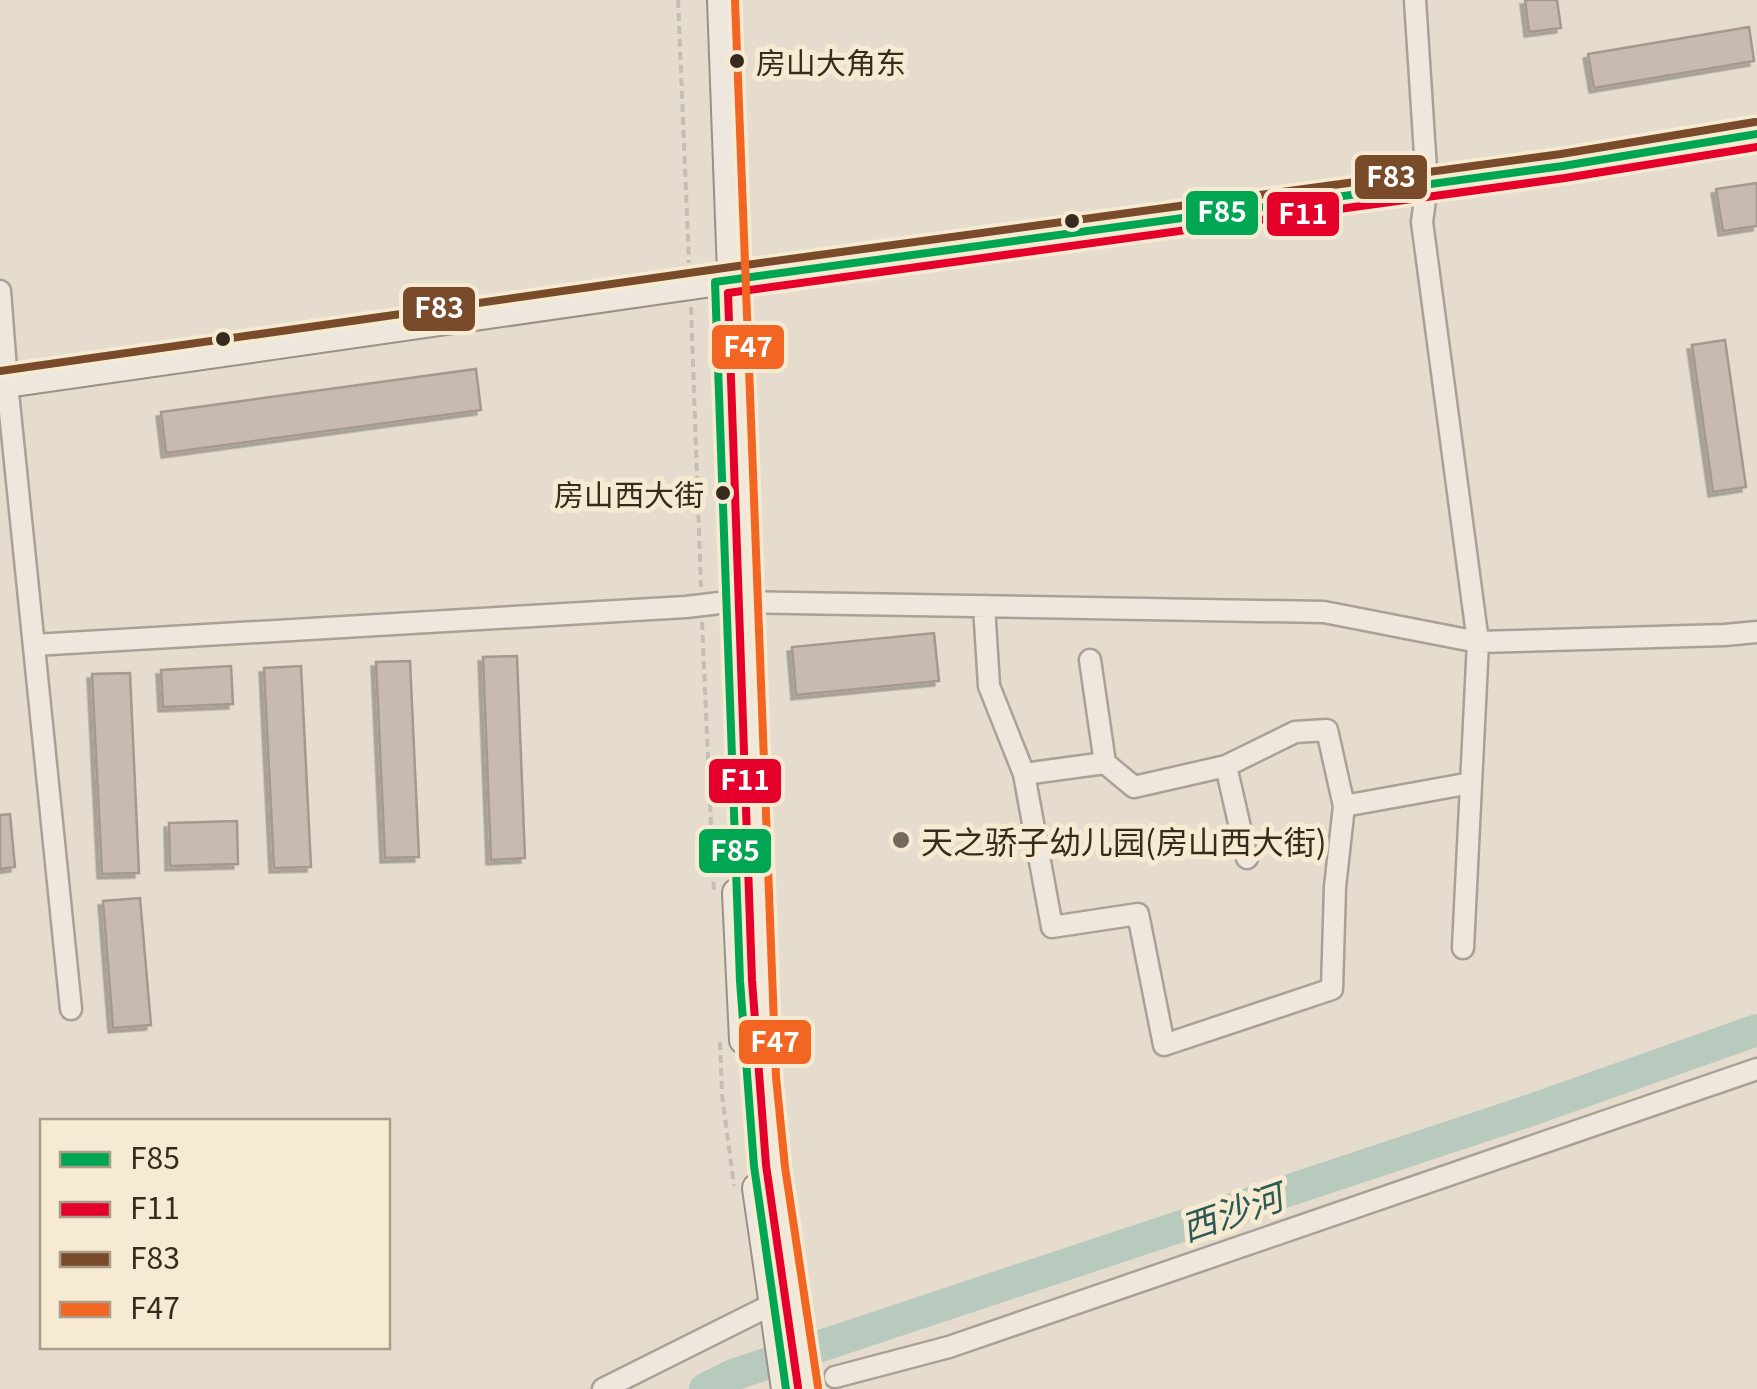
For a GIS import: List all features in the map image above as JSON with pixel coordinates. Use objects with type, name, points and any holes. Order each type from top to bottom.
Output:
[{"type":"main road","points":[[705,0],[740,981],[754,1166],[795,1386]]},
{"type":"main road","points":[[713,282],[722,0]]},
{"type":"main road","points":[[3,384],[1563,166],[1757,134]]},
{"type":"street","points":[[1415,0],[1426,185],[1422,222],[1478,642],[1463,948]]},
{"type":"street","points":[[0,291],[3,384],[71,1009]]},
{"type":"street","points":[[34,645],[724,603],[1324,612],[1478,642],[1757,632]]},
{"type":"street","points":[[984,606],[990,686],[1024,774],[1052,926],[1138,914],[1164,1045],[1332,990],[1335,887],[1344,806],[1327,730],[1295,732],[1226,766],[1134,787],[1104,763],[1090,660]]},
{"type":"street","points":[[1024,774],[1104,763]]},
{"type":"street","points":[[1226,766],[1247,858]]},
{"type":"street","points":[[1344,806],[1471,784]]},
{"type":"street","points":[[835,1377],[948,1347],[1757,1069]]},
{"type":"street","points":[[603,1389],[782,1319]]},
{"type":"path","points":[[678,0],[713,282],[724,603],[714,904]]},
{"type":"path","points":[[719,1029],[723,1108],[735,1198]]},
{"type":"building","points":[[1525,0],[1557,0],[1561,28],[1529,32]]},
{"type":"building","points":[[1749,27],[1754,61],[1594,88],[1588,54]]},
{"type":"building","points":[[1757,183],[1757,226],[1723,231],[1716,189]]},
{"type":"building","points":[[1725,340],[1746,487],[1713,492],[1692,345]]},
{"type":"building","points":[[476,369],[481,410],[166,453],[161,412]]},
{"type":"building","points":[[934,633],[939,681],[796,695],[792,647]]},
{"type":"building","points":[[517,656],[525,858],[491,860],[483,657]]},
{"type":"building","points":[[410,661],[419,857],[385,858],[376,662]]},
{"type":"building","points":[[231,666],[233,704],[163,707],[161,670]]},
{"type":"building","points":[[301,666],[311,867],[274,868],[264,668]]},
{"type":"building","points":[[130,673],[139,873],[102,874],[92,674]]},
{"type":"building","points":[[10,814],[15,867],[0,869],[0,815]]},
{"type":"building","points":[[237,821],[238,864],[170,866],[169,823]]},
{"type":"building","points":[[140,898],[151,1025],[113,1028],[103,901]]},
{"type":"waterway","name":"西沙河","points":[[705,1389],[733,1375],[1525,1112],[1757,1030]]},
{"type":"transit line","name":"F47","points":[[735,0],[776,1077],[785,1167],[818,1387]]},
{"type":"transit line","name":"F83","points":[[0,371],[1561,154],[1755,122]]},
{"type":"transit line","name":"F85","points":[[786,1389],[754,1166],[740,981],[715,282],[1563,166],[1757,134]]},
{"type":"transit line","name":"F11","points":[[798,1387],[766,1165],[752,980],[728,293],[1565,178],[1757,147]]},
{"type":"place","name":"房山大角东","points":[[737,61]]},
{"type":"place","name":"房山西大街","points":[[723,493]]},
{"type":"place","name":"天之骄子幼儿园(房山西大街)","points":[[901,840]]}]
